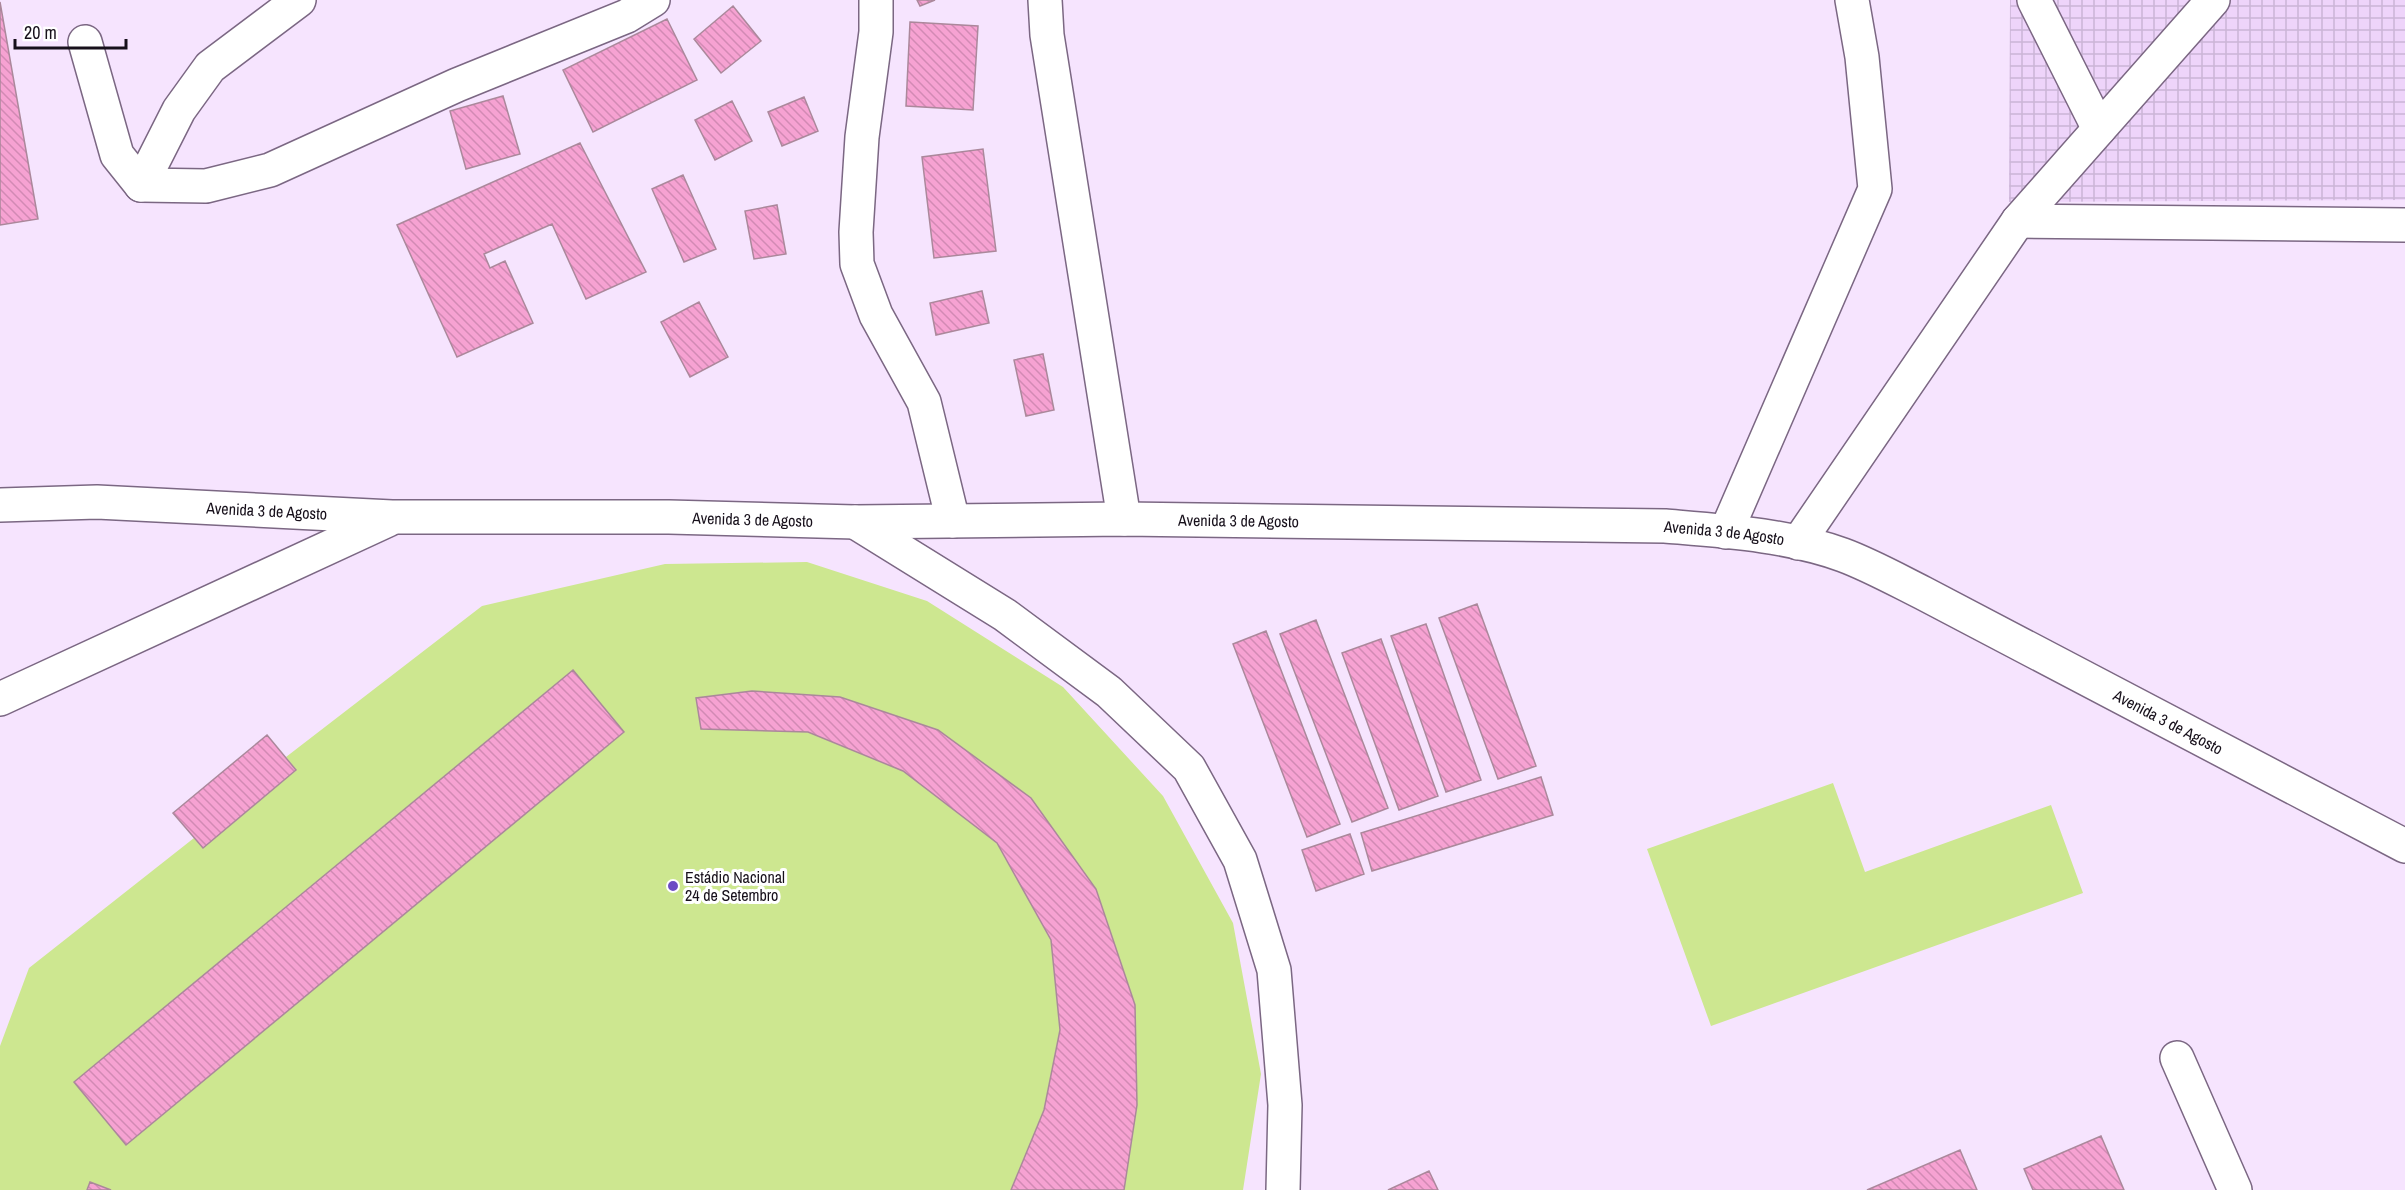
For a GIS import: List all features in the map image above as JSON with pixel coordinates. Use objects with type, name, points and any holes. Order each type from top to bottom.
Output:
[{"type":"street","points":[[141,185],[179,110],[210,67],[299,0]]},
{"type":"street","points":[[141,185],[206,186],[270,170],[457,86],[627,16],[653,0]]},
{"type":"street","points":[[876,0],[876,32],[862,138],[857,208],[857,264],[876,315],[924,402],[952,521]]},
{"type":"street","points":[[1045,0],[1049,47],[1124,519]]},
{"type":"street","points":[[1726,532],[1875,189],[1862,57],[1852,0]]},
{"type":"street","points":[[2034,0],[2100,129]]},
{"type":"street","points":[[1798,543],[2018,221],[2213,0]]},
{"type":"street","points":[[85,42],[117,155],[141,185]]},
{"type":"street","points":[[2018,221],[2405,225]]},
{"type":"street","name":"Avenida 3 de Agosto","points":[[0,505],[97,502],[392,517],[669,517],[855,522],[1124,519],[1665,526],[1726,532],[1798,543],[1843,555],[1923,592],[2405,846]]},
{"type":"street","points":[[0,699],[392,517]]},
{"type":"street","points":[[855,522],[1005,615],[1109,692],[1189,768],[1240,860],[1274,970],[1286,1105],[1283,1190]]},
{"type":"street","points":[[2177,1058],[2235,1190]]},
{"type":"shaded area","points":[[2010,0],[2405,0],[2405,200],[2009,202]]},
{"type":"green space","name":"Estádio Nacional 24 de Setembro","points":[[807,562],[927,601],[1063,687],[1163,796],[1233,923],[1261,1074],[1243,1190],[0,1190],[0,1046],[29,968],[194,838],[203,848],[296,770],[286,757],[482,606],[665,564]]},
{"type":"green space","points":[[1833,783],[1865,872],[2051,805],[2083,893],[1711,1026],[1647,849]]},
{"type":"building","points":[[917,0],[935,0],[920,6]]},
{"type":"building","points":[[0,2],[38,219],[0,225]]},
{"type":"building","points":[[733,6],[761,41],[721,73],[694,39]]},
{"type":"building","points":[[667,19],[697,80],[593,132],[563,70]]},
{"type":"building","points":[[910,22],[978,26],[973,110],[906,106]]},
{"type":"building","points":[[503,96],[520,154],[466,169],[450,111]]},
{"type":"building","points":[[804,97],[818,131],[782,146],[768,112]]},
{"type":"building","points":[[732,101],[752,141],[715,160],[695,120]]},
{"type":"building","points":[[580,143],[646,272],[586,299],[552,224],[484,254],[490,268],[505,261],[533,323],[457,357],[397,225]]},
{"type":"building","points":[[983,149],[996,251],[934,258],[922,157]]},
{"type":"building","points":[[683,175],[716,249],[684,262],[652,189]]},
{"type":"building","points":[[777,205],[786,254],[754,259],[745,211]]},
{"type":"building","points":[[982,291],[989,323],[936,335],[930,303]]},
{"type":"building","points":[[699,302],[728,357],[690,377],[661,322]]},
{"type":"building","points":[[1043,354],[1054,410],[1026,416],[1014,360]]},
{"type":"building","points":[[1477,604],[1536,766],[1498,779],[1439,618]]},
{"type":"building","points":[[1316,620],[1388,808],[1352,822],[1280,634]]},
{"type":"building","points":[[1426,624],[1481,780],[1446,792],[1391,636]]},
{"type":"building","points":[[1266,631],[1340,824],[1307,837],[1233,644]]},
{"type":"building","points":[[1381,639],[1438,796],[1399,810],[1342,653]]},
{"type":"building","points":[[573,670],[624,732],[126,1145],[74,1082]]},
{"type":"building","points":[[752,691],[840,697],[938,730],[1031,798],[1096,889],[1135,1005],[1137,1105],[1124,1190],[1011,1190],[1044,1110],[1060,1030],[1051,940],[997,843],[903,771],[808,732],[701,729],[696,698]]},
{"type":"building","points":[[267,735],[296,770],[203,848],[173,813]]},
{"type":"building","points":[[1541,777],[1553,815],[1372,871],[1361,833]]},
{"type":"building","points":[[1350,834],[1364,874],[1316,891],[1302,850]]},
{"type":"building","points":[[2101,1136],[2124,1190],[2033,1190],[2024,1169]]},
{"type":"building","points":[[1960,1150],[1977,1190],[1867,1190]]},
{"type":"building","points":[[1429,1171],[1438,1190],[1388,1190]]},
{"type":"building","points":[[90,1182],[111,1190],[87,1190]]},
{"type":"place","name":"Estádio Nacional 24 de Setembro","points":[[673,886]]}]
